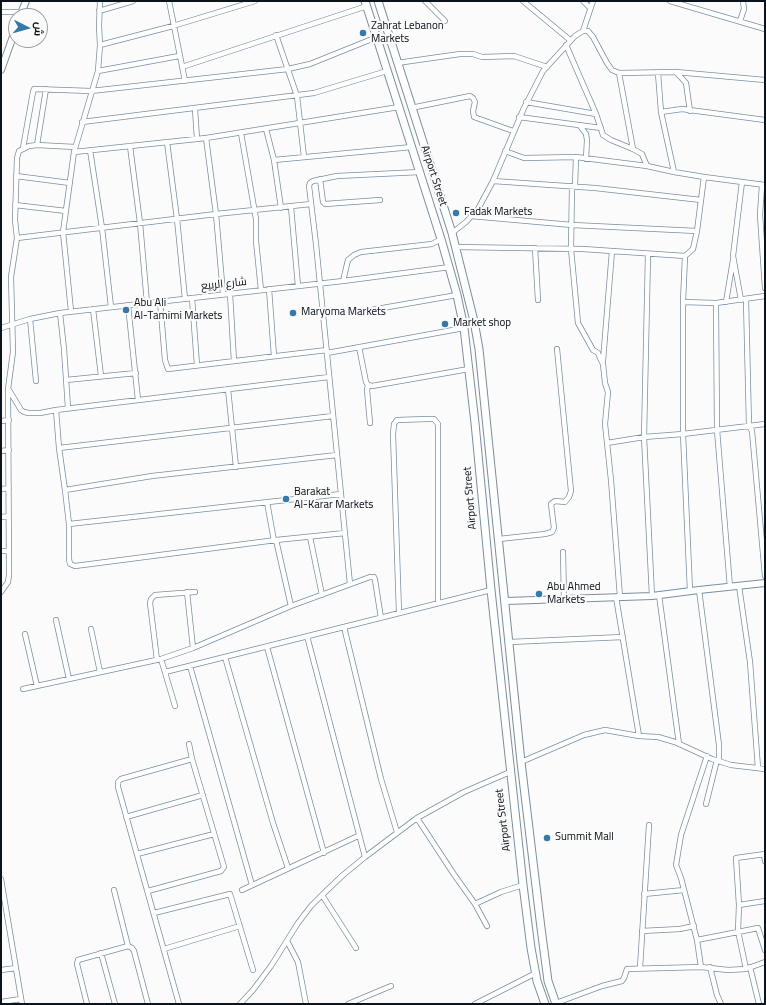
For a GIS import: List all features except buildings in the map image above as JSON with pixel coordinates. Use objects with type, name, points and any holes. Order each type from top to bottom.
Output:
[{"type":"main road","name":"Airport Street","points":[[378,1],[452,233],[474,321],[479,349],[506,601],[521,762],[543,946],[548,980],[556,1004]]},
{"type":"main road","name":"Airport Street","points":[[366,3],[450,267],[464,328],[523,886],[531,948],[544,1004]]},
{"type":"main road","points":[[408,135],[414,136],[419,132]]},
{"type":"main road","points":[[413,150],[419,148],[425,150]]},
{"type":"main road","points":[[474,413],[480,415],[486,412]]},
{"type":"main road","points":[[476,436],[483,432],[489,434]]},
{"type":"main road","points":[[529,930],[534,931],[541,928]]},
{"type":"main road","points":[[531,948],[538,945],[543,946]]},
{"type":"street","points":[[71,311],[63,232],[75,150],[98,71],[100,45],[100,1]]},
{"type":"street","points":[[99,11],[133,1]]},
{"type":"street","points":[[169,1],[185,81]]},
{"type":"street","points":[[100,45],[173,26],[255,1]]},
{"type":"street","points":[[425,1],[445,21]]},
{"type":"street","points":[[523,1],[570,40]]},
{"type":"street","points":[[583,1],[590,8]]},
{"type":"street","points":[[452,233],[466,222],[478,209],[493,181],[526,102],[547,68],[570,40],[583,30],[593,1]]},
{"type":"street","points":[[670,1],[765,29]]},
{"type":"street","points":[[740,21],[744,9],[743,1]]},
{"type":"street","points":[[182,67],[366,3]]},
{"type":"street","points":[[583,30],[588,31],[612,70],[619,73],[676,72],[765,80]]},
{"type":"street","points":[[276,35],[297,96],[304,157]]},
{"type":"street","points":[[23,148],[32,92],[34,89],[91,91],[288,69],[310,64],[377,37]]},
{"type":"street","points":[[566,45],[596,114],[603,134],[607,138],[642,154],[647,166]]},
{"type":"street","points":[[1,70],[9,48]]},
{"type":"street","points":[[397,63],[460,54],[473,54],[482,57],[514,56],[547,68]]},
{"type":"street","points":[[98,71],[179,56]]},
{"type":"street","points":[[82,122],[314,94],[387,71]]},
{"type":"street","points":[[658,72],[661,112],[674,172]]},
{"type":"street","points":[[676,72],[686,84],[690,110]]},
{"type":"street","points":[[619,73],[633,149]]},
{"type":"street","points":[[37,144],[46,89]]},
{"type":"street","points":[[412,108],[470,96],[475,102],[473,111],[474,117],[513,131]]},
{"type":"street","points":[[526,102],[596,114]]},
{"type":"street","points":[[1,592],[8,582],[8,389],[13,352],[11,277],[17,238],[15,205],[17,158],[19,151],[23,148],[37,144],[75,150],[90,150],[206,138],[399,108]]},
{"type":"street","points":[[195,109],[197,139]]},
{"type":"street","points":[[661,112],[690,110],[765,120]]},
{"type":"street","points":[[519,117],[601,128]]},
{"type":"street","points":[[580,126],[586,134],[586,159]]},
{"type":"street","points":[[266,129],[274,160],[281,208]]},
{"type":"street","points":[[241,133],[255,210],[261,290]]},
{"type":"street","points":[[206,138],[216,214],[222,294]]},
{"type":"street","points":[[167,142],[185,299]]},
{"type":"street","points":[[130,146],[140,223],[146,303]]},
{"type":"street","points":[[90,150],[102,228],[111,307]]},
{"type":"street","points":[[274,160],[413,150]]},
{"type":"street","points":[[505,151],[524,158],[576,157],[647,166],[704,178],[763,185],[760,216],[765,288]]},
{"type":"street","points":[[576,157],[571,249],[578,324],[592,350],[598,353],[608,392],[605,424],[618,597],[639,736]]},
{"type":"street","points":[[350,584],[309,186],[310,183],[320,179],[337,176],[420,172]]},
{"type":"street","points":[[16,176],[70,183]]},
{"type":"street","points":[[455,247],[571,249],[685,256],[693,249],[704,178]]},
{"type":"street","points":[[320,179],[323,202],[325,204],[380,200]]},
{"type":"street","points":[[493,181],[574,186],[701,200]]},
{"type":"street","points":[[726,302],[734,256],[742,182]]},
{"type":"street","points":[[17,238],[311,204]]},
{"type":"street","points":[[15,205],[66,210]]},
{"type":"street","points":[[291,207],[298,286]]},
{"type":"street","points":[[471,216],[572,225],[697,231]]},
{"type":"street","points":[[343,281],[348,260],[354,255],[361,252],[432,244],[441,239]]},
{"type":"street","points":[[535,248],[538,300]]},
{"type":"street","points":[[602,364],[612,251]]},
{"type":"street","points":[[648,254],[644,437],[656,596],[679,744]]},
{"type":"street","points":[[685,256],[683,302],[683,434],[690,591]]},
{"type":"street","points":[[734,256],[741,300]]},
{"type":"street","name":"شارع الربيع","points":[[1,328],[30,319],[71,311],[319,284],[450,267]]},
{"type":"street","points":[[269,289],[274,356]]},
{"type":"street","points":[[230,294],[234,361]]},
{"type":"street","points":[[354,312],[457,295]]},
{"type":"street","points":[[683,302],[716,303],[746,300],[765,296]]},
{"type":"street","points":[[192,298],[197,365]]},
{"type":"street","points":[[746,300],[749,426],[752,431],[765,576]]},
{"type":"street","points":[[160,301],[166,365],[168,368],[359,347],[464,328]]},
{"type":"street","points":[[716,303],[717,430],[730,587]]},
{"type":"street","points":[[128,305],[138,400]]},
{"type":"street","points":[[93,309],[101,376]]},
{"type":"street","points":[[60,313],[68,408]]},
{"type":"street","points":[[30,319],[36,381]]},
{"type":"street","points":[[359,347],[366,382],[368,385],[366,390],[370,423]]},
{"type":"street","points":[[499,539],[552,532],[554,528],[551,504],[555,501],[565,502],[569,498],[571,491],[557,349]]},
{"type":"street","points":[[368,385],[372,386],[469,369]]},
{"type":"street","points":[[66,380],[136,373]]},
{"type":"street","points":[[8,389],[21,410],[29,413],[40,413],[68,408],[329,377]]},
{"type":"street","points":[[228,389],[236,467]]},
{"type":"street","points":[[56,410],[59,448],[69,524],[68,559],[70,564],[75,566],[275,540],[345,533]]},
{"type":"street","points":[[59,448],[333,416]]},
{"type":"street","points":[[399,613],[393,434],[394,424],[397,420],[427,418],[434,419],[438,424],[438,603]]},
{"type":"street","points":[[1,421],[9,420]]},
{"type":"street","points":[[607,443],[644,437],[765,424]]},
{"type":"street","points":[[1,451],[9,450]]},
{"type":"street","points":[[65,490],[152,476],[337,455]]},
{"type":"street","points":[[1,489],[9,488]]},
{"type":"street","points":[[69,524],[341,494]]},
{"type":"street","points":[[267,502],[291,606]]},
{"type":"street","points":[[1,517],[9,516]]},
{"type":"street","points":[[310,537],[322,595]]},
{"type":"street","points":[[1,552],[9,551]]},
{"type":"street","points":[[563,552],[564,599]]},
{"type":"street","points":[[23,689],[159,659],[193,648],[291,606],[370,577],[374,577],[381,618]]},
{"type":"street","points":[[1,583],[8,582]]},
{"type":"street","points":[[506,601],[656,596],[765,583]]},
{"type":"street","points":[[739,586],[750,662],[758,768]]},
{"type":"street","points":[[165,672],[491,590]]},
{"type":"street","points":[[699,590],[719,745],[718,760],[706,804]]},
{"type":"street","points":[[187,592],[193,648]]},
{"type":"street","points":[[175,706],[165,672],[159,659],[150,603],[151,598],[155,595],[195,592]]},
{"type":"street","points":[[56,620],[69,679]]},
{"type":"street","points":[[344,627],[381,779],[398,832]]},
{"type":"street","points":[[91,629],[100,672]]},
{"type":"street","points":[[25,634],[37,686]]},
{"type":"street","points":[[307,636],[364,857]]},
{"type":"street","points":[[510,642],[623,637]]},
{"type":"street","points":[[267,646],[324,853]]},
{"type":"street","points":[[225,657],[273,823],[288,868]]},
{"type":"street","points":[[190,666],[252,885]]},
{"type":"street","points":[[521,762],[584,735],[605,730],[639,736],[658,737],[731,765],[765,769]]},
{"type":"street","points":[[148,891],[221,871],[224,867],[192,759],[189,744]]},
{"type":"street","points":[[701,967],[694,926],[676,865],[681,835],[707,756]]},
{"type":"street","points":[[179,1004],[126,817],[118,782],[121,779],[192,759]]},
{"type":"street","points":[[240,1004],[253,990],[271,966],[298,923],[322,895],[364,857],[417,818],[464,792],[510,772]]},
{"type":"street","points":[[126,817],[203,795]]},
{"type":"street","points":[[417,818],[475,904],[487,926]]},
{"type":"street","points":[[640,968],[649,825]]},
{"type":"street","points":[[137,854],[214,834]]},
{"type":"street","points":[[242,890],[358,836]]},
{"type":"street","points":[[759,1004],[738,931],[739,905],[736,858],[764,854],[765,861]]},
{"type":"street","points":[[1,882],[22,1001],[1,1002]]},
{"type":"street","points":[[475,904],[501,892],[523,886]]},
{"type":"street","points":[[114,890],[128,946],[134,951],[148,1004]]},
{"type":"street","points":[[644,894],[684,890]]},
{"type":"street","points":[[154,913],[230,894],[253,970]]},
{"type":"street","points":[[322,895],[356,948]]},
{"type":"street","points":[[739,905],[765,901]]},
{"type":"street","points":[[1,919],[8,918]]},
{"type":"street","points":[[164,949],[240,926]]},
{"type":"street","points":[[642,931],[680,929],[694,926]]},
{"type":"street","points":[[697,940],[758,928],[765,950]]},
{"type":"street","points":[[288,941],[298,962],[306,1004]]},
{"type":"street","points":[[87,1004],[77,962],[78,960],[128,946]]},
{"type":"street","points":[[101,953],[115,1004]]},
{"type":"street","points":[[556,1004],[602,986],[622,981],[627,969],[701,967],[728,970],[748,968],[765,962]]},
{"type":"street","points":[[1,970],[16,968]]},
{"type":"street","points":[[710,968],[721,1004]]},
{"type":"street","points":[[475,1004],[536,973]]},
{"type":"street","points":[[348,1004],[391,986]]},
{"type":"place","name":"Zahrat Lebanon Markets","points":[[363,33]]},
{"type":"place","name":"Fadak Markets","points":[[456,213]]},
{"type":"place","name":"Abu Ali Al-Tamimi Markets","points":[[126,310]]},
{"type":"place","name":"Maryoma Markets","points":[[293,313]]},
{"type":"place","name":"Market shop","points":[[445,324]]},
{"type":"place","name":"Barakat Al-Karar Markets","points":[[286,499]]},
{"type":"place","name":"Abu Ahmed Markets","points":[[539,594]]},
{"type":"place","name":"Summit Mall","points":[[547,838]]}]
